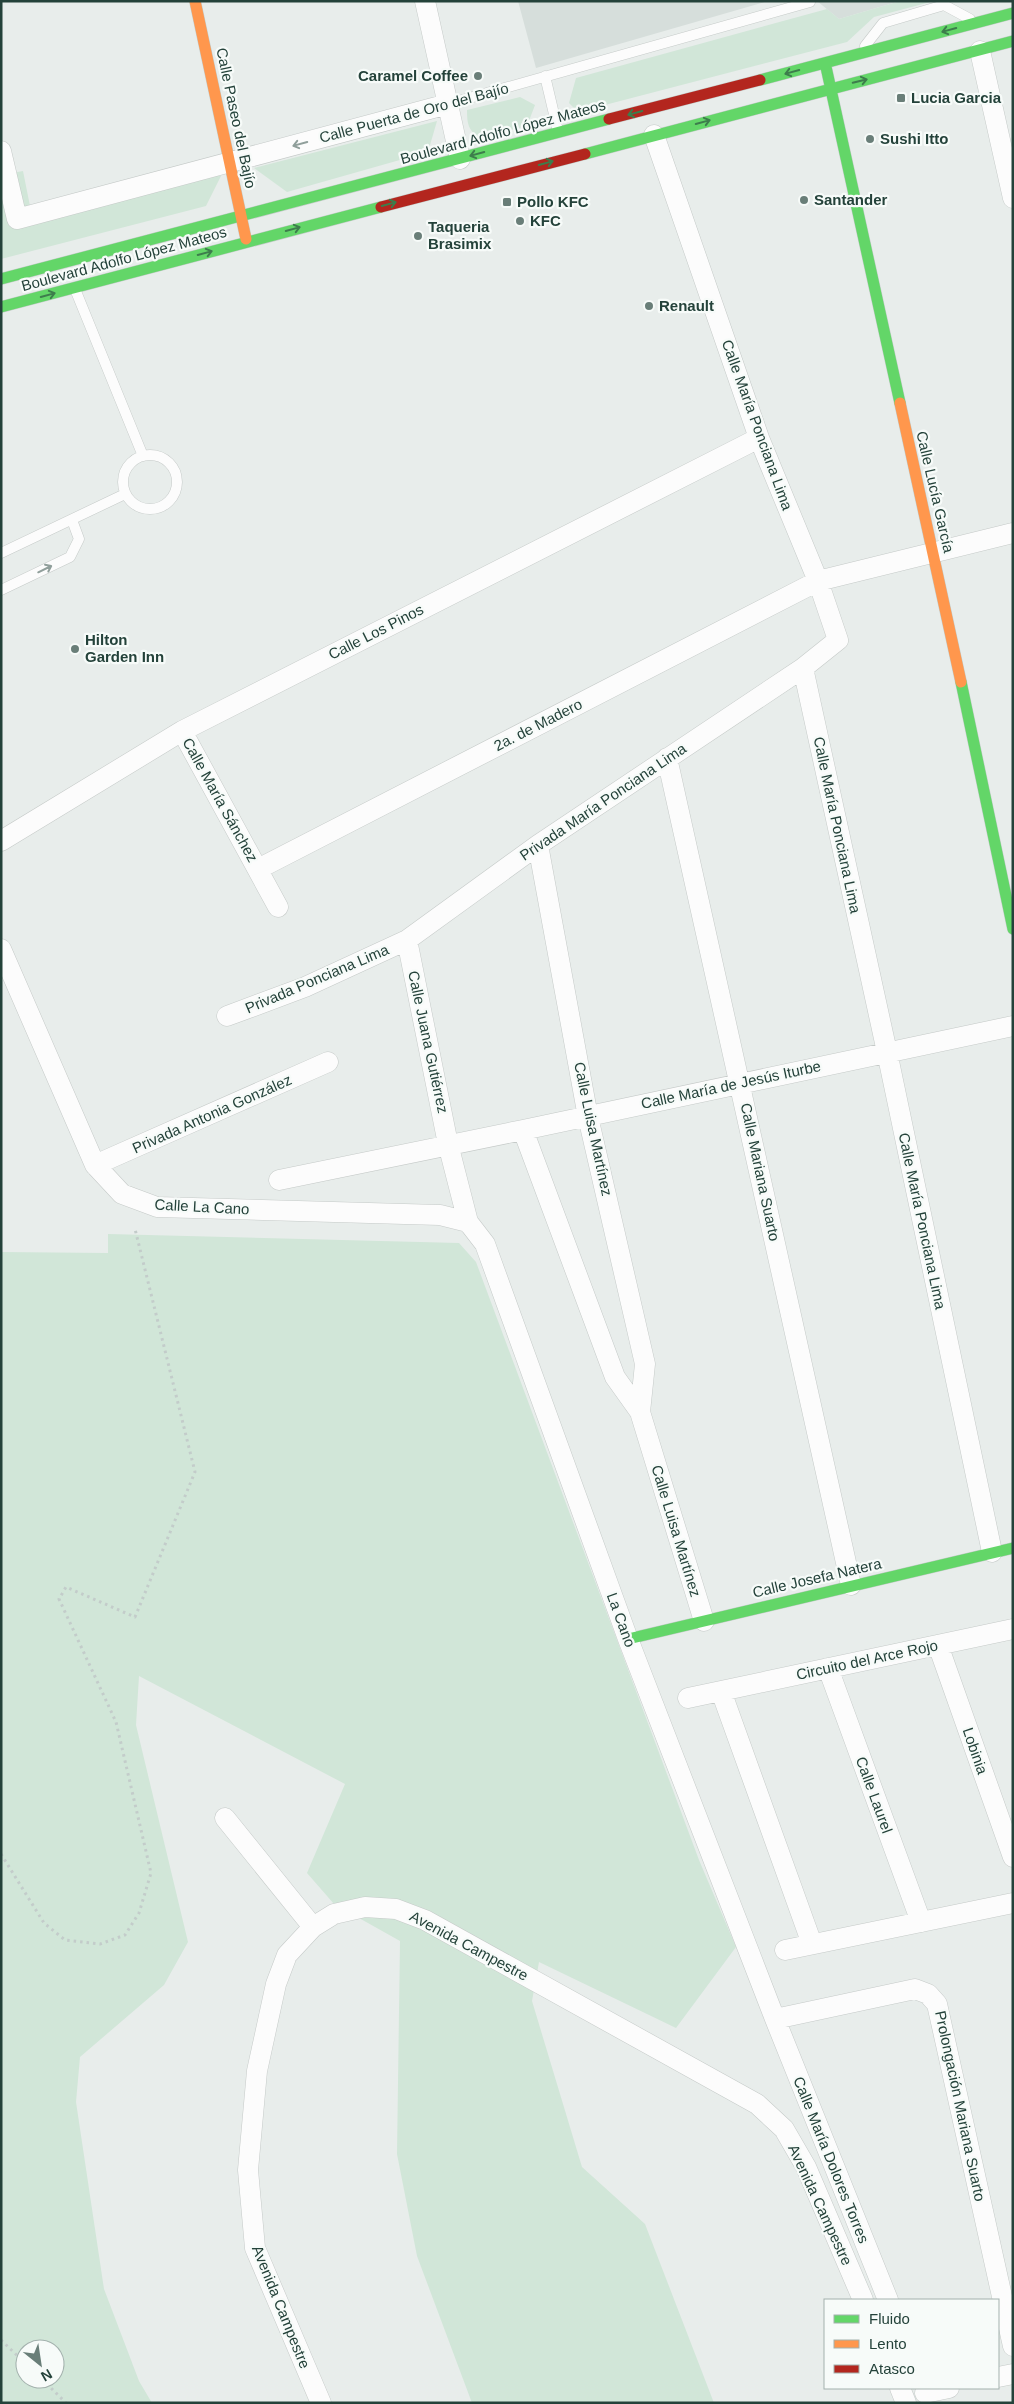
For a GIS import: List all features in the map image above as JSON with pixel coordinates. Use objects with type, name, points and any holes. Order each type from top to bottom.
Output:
[{"type":"main road","name":"Calle Paseo del Bajío","points":[[195,1],[246,242]]},
{"type":"main road","name":"Boulevard Adolfo López Mateos","points":[[1,279],[1013,13]]},
{"type":"main road","name":"Boulevard Adolfo López Mateos","points":[[1,307],[654,134],[1013,42]]},
{"type":"main road","name":"Boulevard Adolfo López Mateos","points":[[980,51],[1013,51]]},
{"type":"main road","name":"Calle Lucía García","points":[[825,63],[933,552],[1013,928]]},
{"type":"main road","name":"Calle Josefa Natera","points":[[628,1639],[1013,1548]]},
{"type":"street","points":[[425,1],[460,159]]},
{"type":"street","points":[[980,51],[1013,198]]},
{"type":"street","name":"Calle Puerta de Oro del Bajío","points":[[1,151],[17,219],[230,164],[448,104]]},
{"type":"street","name":"Calle María Ponciana Lima","points":[[654,134],[759,438],[818,581],[838,640],[803,668],[887,1052],[992,1552]]},
{"type":"street","name":"Calle Los Pinos","points":[[1,841],[182,731],[759,438]]},
{"type":"street","name":"2a. de Madero","points":[[258,869],[818,581],[1013,533]]},
{"type":"street","name":"Privada María Ponciana Lima","points":[[407,940],[538,845],[803,668]]},
{"type":"street","name":"Calle María Sánchez","points":[[182,731],[278,907]]},
{"type":"street","name":"Calle Mariana Suarto","points":[[667,758],[851,1585]]},
{"type":"street","name":"Calle Luisa Martínez","points":[[538,845],[588,1116],[645,1364],[640,1412]]},
{"type":"street","name":"Privada Ponciana Lima","points":[[227,1016],[305,987],[407,940]]},
{"type":"street","name":"Calle Juana Gutiérrez","points":[[407,940],[448,1144]]},
{"type":"street","name":"Calle La Cano","points":[[1,949],[95,1165],[122,1194],[157,1207],[440,1215],[468,1222]]},
{"type":"street","name":"Calle María de Jesús Iturbe","points":[[279,1180],[1013,1026]]},
{"type":"street","name":"Privada Antonia González","points":[[95,1165],[328,1062]]},
{"type":"street","name":"Calle Luisa Martínez","points":[[523,1130],[615,1376],[640,1412],[704,1621]]},
{"type":"street","points":[[448,1144],[468,1222]]},
{"type":"street","name":"La Cano","points":[[468,1222],[485,1244],[628,1639],[775,2019]]},
{"type":"street","name":"Circuito del Arce Rojo","points":[[688,1698],[1013,1629]]},
{"type":"street","name":"Lobinia","points":[[938,1645],[1013,1857]]},
{"type":"street","name":"Calle Laurel","points":[[828,1668],[921,1922]]},
{"type":"street","points":[[720,1691],[812,1944]]},
{"type":"street","points":[[225,1818],[313,1926]]},
{"type":"street","points":[[785,1950],[1013,1903]]},
{"type":"street","name":"Avenida Campestre","points":[[321,2403],[255,2248],[248,2170],[258,2071],[276,1984],[287,1955],[313,1926],[334,1914],[365,1907],[396,1909],[425,1920],[758,2104],[784,2129],[806,2166],[863,2299]]},
{"type":"street","name":"Prolongación Mariana Suarto","points":[[775,2019],[915,1989],[928,1994],[937,2004],[1013,2346]]},
{"type":"street","name":"Calle María Dolores Torres","points":[[775,2019],[888,2299]]},
{"type":"street","points":[[999,2377],[1013,2374]]},
{"type":"street","points":[[900,2389],[906,2403]]},
{"type":"street","points":[[925,2394],[944,2389]]},
{"type":"lane","name":"Calle Puerta de Oro del Bajío","points":[[448,104],[810,2]]},
{"type":"lane","points":[[860,54],[882,23],[944,5],[978,23]]},
{"type":"lane","points":[[545,76],[558,133]]},
{"type":"lane","points":[[74,288],[143,456]]},
{"type":"lane","points":[[143,456],[161,457],[174,470],[176,488],[173,497],[157,509],[146,510],[136,506],[125,494],[122,485],[127,466],[134,459],[143,456]]},
{"type":"lane","points":[[1,553],[125,494]]},
{"type":"lane","points":[[1,590],[70,557],[79,540],[72,520]]},
{"type":"path","points":[[1,1854],[44,1922],[65,1940],[100,1944],[125,1935],[139,1913],[151,1873],[116,1722],[60,1600],[66,1587],[135,1617],[195,1472],[135,1229]]},
{"type":"path","points":[[1,2340],[15,2353]]},
{"type":"path","points":[[52,2389],[66,2403]]},
{"type":"shaded area","points":[[518,1],[768,1],[536,68]]},
{"type":"shaded area","points":[[817,1],[900,1],[839,19]]},
{"type":"green space","points":[[900,1],[934,1],[874,17],[847,42],[578,112],[569,103],[576,78],[827,9],[839,19]]},
{"type":"green space","points":[[520,97],[535,105],[527,126],[479,138],[470,129],[467,110]]},
{"type":"green space","points":[[437,121],[428,152],[287,192],[254,168]]},
{"type":"green space","points":[[184,164],[221,176],[206,206],[1,259],[1,175],[23,171],[30,206]]},
{"type":"green space","points":[[108,1234],[459,1243],[476,1262],[699,1860],[736,1947],[676,2028],[539,1962],[532,2001],[582,2167],[645,2224],[714,2403],[472,2403],[417,2256],[397,2154],[400,1941],[334,1904],[307,1873],[345,1784],[139,1676],[136,1725],[188,1942],[164,1985],[80,2057],[76,2102],[104,2289],[139,2381],[152,2403],[1,2403],[1,1252],[108,1253]]},
{"type":"traffic: fast","points":[[760,80],[1013,13]]},
{"type":"traffic: fast","points":[[585,154],[1013,41]]},
{"type":"traffic: fast","points":[[826,67],[900,403]]},
{"type":"traffic: fast","points":[[1,279],[609,119]]},
{"type":"traffic: fast","points":[[1,307],[381,207]]},
{"type":"traffic: fast","points":[[961,682],[1013,929]]},
{"type":"traffic: fast","points":[[628,1639],[1013,1548]]},
{"type":"traffic: slow","points":[[195,1],[246,239]]},
{"type":"traffic: slow","points":[[900,403],[961,682]]},
{"type":"traffic: jam","points":[[609,119],[760,80]]},
{"type":"traffic: jam","points":[[381,207],[585,154]]},
{"type":"place","name":"Caramel Coffee","points":[[478,76]]},
{"type":"place","name":"Lucia Garcia","points":[[901,98]]},
{"type":"place","name":"Sushi Itto","points":[[870,139]]},
{"type":"place","name":"Santander","points":[[804,200]]},
{"type":"place","name":"Pollo KFC","points":[[507,202]]},
{"type":"place","name":"KFC","points":[[520,221]]},
{"type":"place","name":"Taqueria Brasimix","points":[[418,236]]},
{"type":"place","name":"Renault","points":[[649,306]]},
{"type":"place","name":"Hilton Garden Inn","points":[[75,649]]}]
